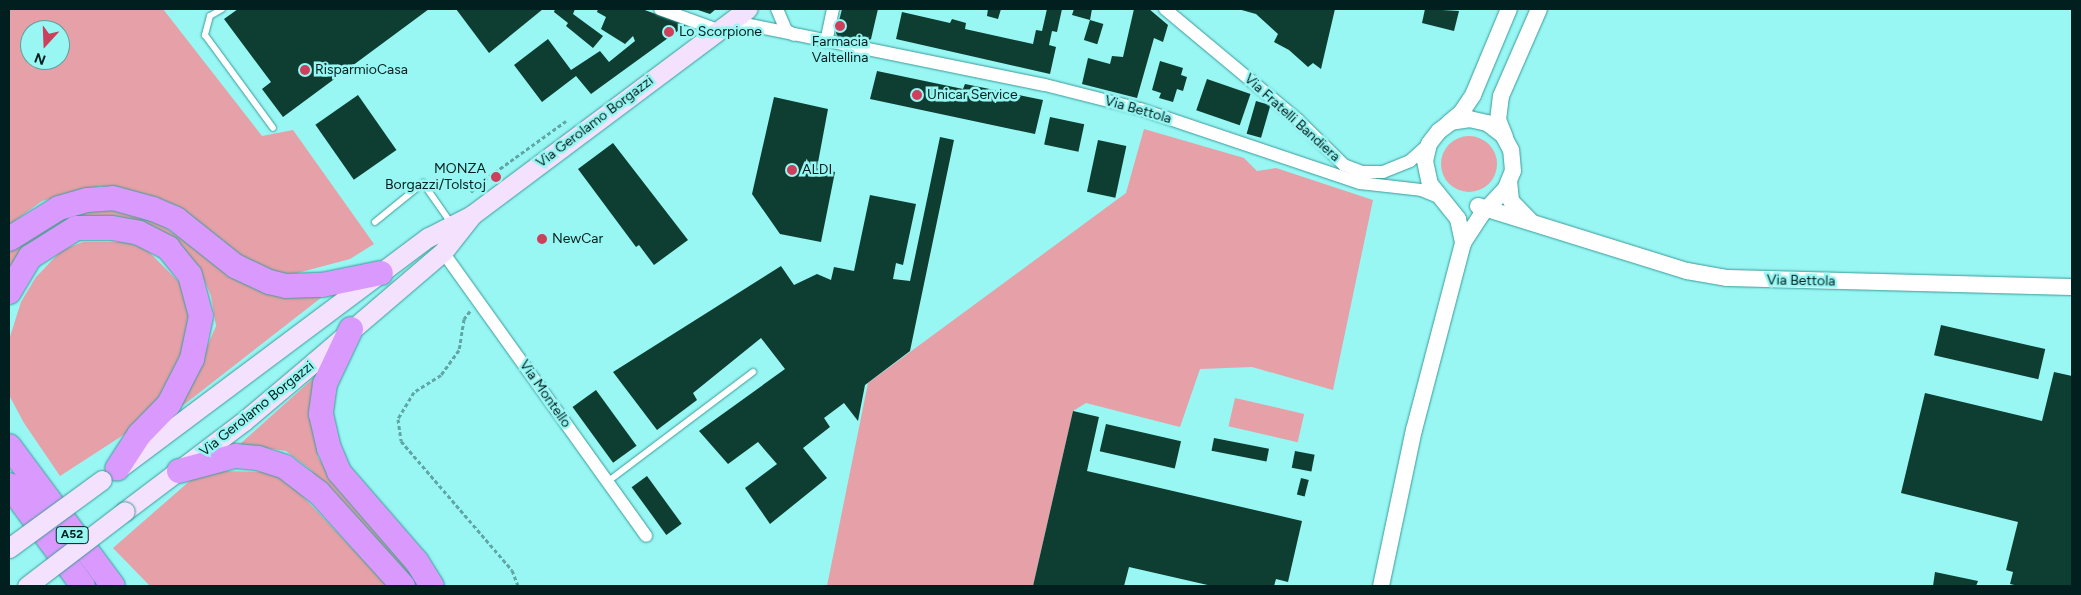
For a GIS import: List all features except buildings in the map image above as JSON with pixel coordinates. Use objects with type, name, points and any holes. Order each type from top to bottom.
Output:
[{"type":"highway","points":[[9,238],[59,208],[86,200],[113,198],[153,208],[176,219],[235,266],[269,282],[286,286],[322,285],[381,273]]},
{"type":"highway","points":[[9,292],[30,257],[76,228],[112,228],[139,233],[168,248],[190,275],[201,316],[192,359],[169,404],[139,436],[110,474]]},
{"type":"highway","points":[[351,329],[325,384],[321,414],[329,448],[339,472],[417,562],[432,586]]},
{"type":"highway","points":[[9,426],[33,482]]},
{"type":"highway","name":"A52","points":[[9,446],[33,482],[113,586]]},
{"type":"highway","points":[[179,471],[235,456],[258,458],[285,467],[319,493],[402,586]]},
{"type":"highway","name":"A52","points":[[9,485],[84,586]]},
{"type":"main road","name":"Via Gerolamo Borgazzi","points":[[9,548],[381,273],[456,229],[472,215],[747,9]]},
{"type":"main road","name":"Via Gerolamo Borgazzi","points":[[27,586],[244,422],[443,252],[456,229]]},
{"type":"street","name":"Via Bettola","points":[[660,9],[724,26],[826,42],[1094,97],[1255,146],[1360,183],[1421,190],[1443,199]]},
{"type":"street","points":[[777,9],[786,30],[798,37]]},
{"type":"street","points":[[826,42],[833,9]]},
{"type":"street","name":"Via Fratelli Bandiera","points":[[1165,9],[1298,120],[1344,165],[1369,173],[1389,170],[1415,157],[1430,142]]},
{"type":"street","points":[[1463,243],[1458,219],[1433,189],[1426,172],[1425,154],[1430,142],[1461,113],[1473,95],[1509,9]]},
{"type":"street","points":[[1381,586],[1414,430],[1463,243],[1487,204],[1509,181],[1513,159],[1498,120],[1501,96],[1539,9]]},
{"type":"street","points":[[1445,126],[1459,120],[1475,119],[1492,125],[1505,137]]},
{"type":"street","name":"Via Bettola","points":[[1509,181],[1511,201],[1538,227]]},
{"type":"street","points":[[1443,199],[1461,207],[1487,204]]},
{"type":"street","name":"Via Bettola","points":[[1487,204],[1538,227],[1687,270],[1727,278],[2072,288]]},
{"type":"street","name":"Via Montello","points":[[443,252],[646,536]]},
{"type":"lane","points":[[222,9],[210,16],[205,35],[273,128]]},
{"type":"lane","points":[[375,222],[423,184],[456,229]]},
{"type":"lane","points":[[607,482],[753,372]]},
{"type":"path","points":[[478,300],[464,318],[459,350],[441,376],[414,392],[398,419],[400,441],[512,570],[518,586]]},
{"type":"shaded area","points":[[9,9],[163,9],[262,136],[293,130],[374,244],[350,259],[286,276],[263,270],[228,250],[178,206],[100,186],[42,201],[9,225]]},
{"type":"shaded area","points":[[1144,129],[1244,158],[1257,171],[1276,168],[1373,200],[1333,390],[1252,367],[1200,369],[1180,427],[1086,403],[1073,411],[1033,586],[827,586],[868,383],[1126,193]]},
{"type":"shaded area","points":[[1464,136],[1474,136],[1489,144],[1495,153],[1497,164],[1495,175],[1489,184],[1474,192],[1464,192],[1453,187],[1446,180],[1441,169],[1441,159],[1446,148],[1453,141]]},
{"type":"shaded area","points":[[99,207],[131,212],[158,222],[239,281],[322,297],[181,407],[216,326],[211,296],[200,270],[146,224],[116,216],[74,219],[9,274],[9,248],[40,227]]},
{"type":"shaded area","points":[[83,242],[126,242],[146,249],[183,286],[190,313],[186,343],[158,403],[128,432],[60,476],[24,423],[9,395],[9,340],[21,302],[36,277],[62,250]]},
{"type":"shaded area","points":[[317,375],[314,420],[318,457],[338,488],[425,586],[412,586],[310,469],[286,451],[240,444]]},
{"type":"shaded area","points":[[1235,398],[1304,414],[1298,442],[1228,426]]},
{"type":"shaded area","points":[[219,471],[272,472],[292,485],[388,586],[150,586],[113,548],[192,479]]},
{"type":"place","name":"Farmacia Valtellina","points":[[840,26]]},
{"type":"place","name":"Lo Scorpione","points":[[669,32]]},
{"type":"place","name":"RisparmioCasa","points":[[305,70]]},
{"type":"place","name":"Unicar Service","points":[[917,95]]},
{"type":"place","name":"ALDI","points":[[792,170]]},
{"type":"place","name":"MONZA Borgazzi/Tolstoj","points":[[496,177]]},
{"type":"place","name":"NewCar","points":[[542,239]]}]
